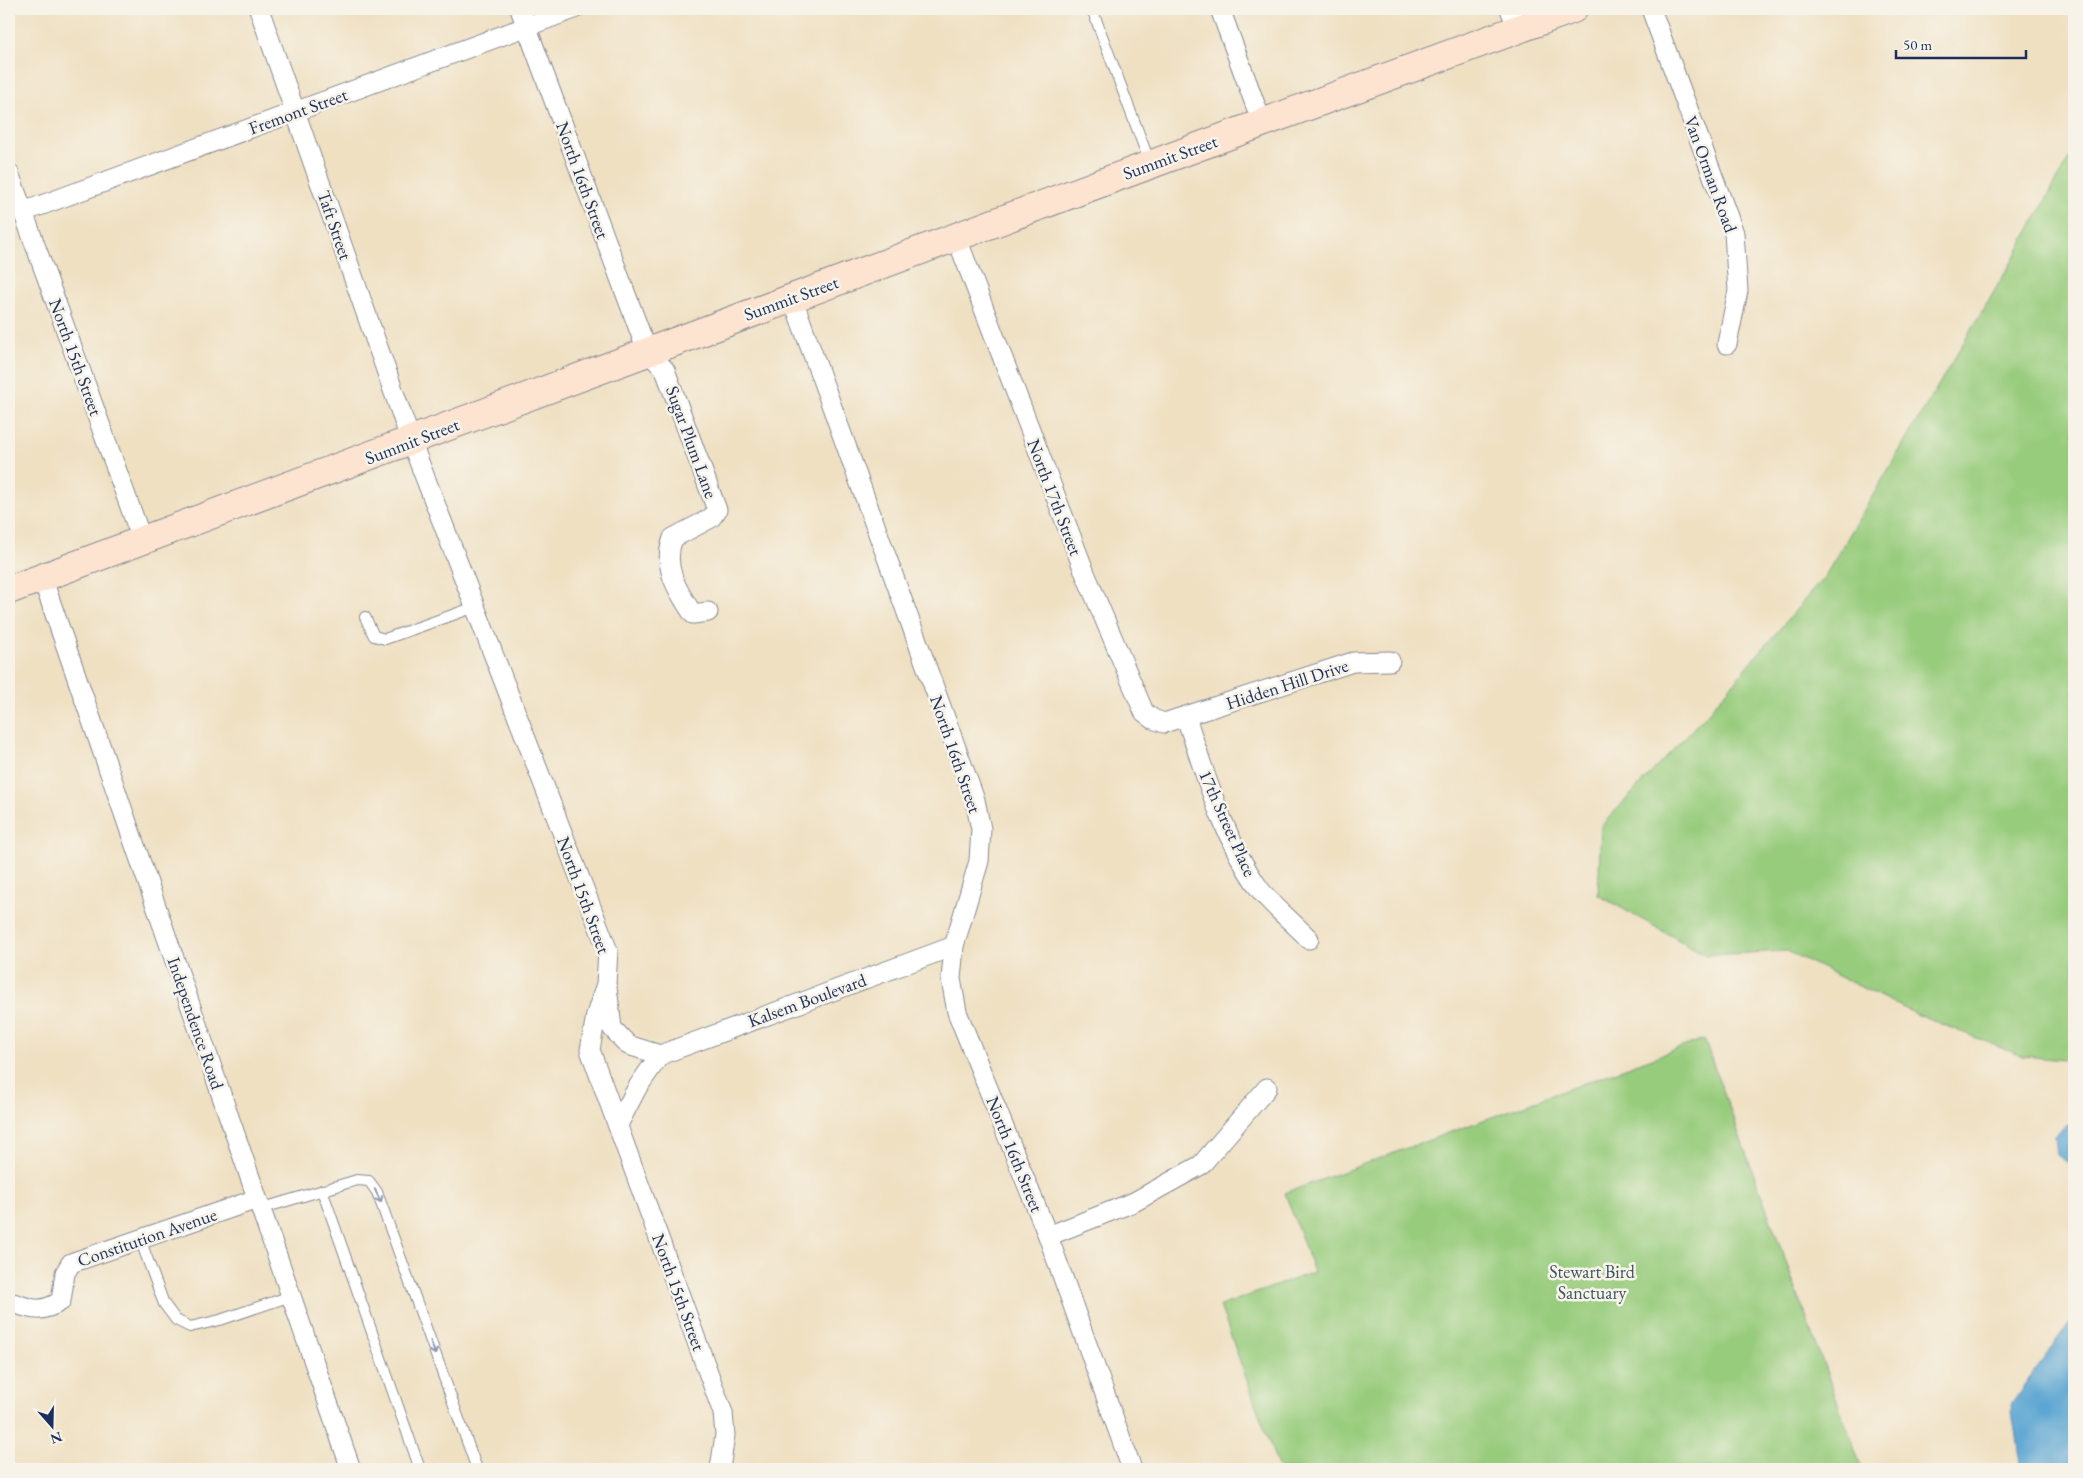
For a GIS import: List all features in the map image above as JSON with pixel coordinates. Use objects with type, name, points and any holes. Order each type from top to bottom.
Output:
[{"type":"main road","name":"Summit Street","points":[[9,590],[1262,123],[1514,19],[1573,9]]},
{"type":"street","name":"Taft Street","points":[[259,9],[411,441]]},
{"type":"street","name":"North 16th Street","points":[[520,9],[647,351]]},
{"type":"street","name":"Fremont Street","points":[[23,212],[574,9]]},
{"type":"street","points":[[1220,9],[1262,123]]},
{"type":"street","name":"Van Orman Road","points":[[1651,9],[1734,233],[1738,291],[1727,344]]},
{"type":"street","name":"North 15th Street","points":[[9,173],[142,540]]},
{"type":"street","name":"North 17th Street","points":[[956,236],[1085,573],[1144,712],[1153,719],[1164,723],[1186,717]]},
{"type":"street","name":"North 16th Street","points":[[792,297],[975,800],[981,829],[980,861],[954,946],[951,978],[957,1012],[1048,1236],[1132,1469]]},
{"type":"street","name":"Sugar Plum Lane","points":[[647,351],[665,370],[717,510],[711,518],[673,538],[668,551],[669,570],[681,597],[693,614],[708,612]]},
{"type":"street","name":"North 15th Street","points":[[411,441],[608,951],[606,984],[596,1015],[590,1050],[723,1413],[725,1435],[720,1469]]},
{"type":"street","name":"Independence Road","points":[[42,577],[351,1469]]},
{"type":"street","name":"Hidden Hill Drive","points":[[1186,717],[1353,662],[1390,661]]},
{"type":"street","name":"17th Street Place","points":[[1186,717],[1216,804],[1234,845],[1258,888],[1310,938]]},
{"type":"street","name":"Kalsem Boulevard","points":[[660,1055],[954,946]]},
{"type":"street","points":[[606,984],[612,1028],[628,1045],[660,1055],[637,1088],[618,1125]]},
{"type":"street","points":[[1048,1236],[1134,1202],[1201,1164],[1267,1088]]},
{"type":"street","name":"Constitution Avenue","points":[[9,1305],[13,1303],[33,1310],[50,1308],[61,1301],[65,1273],[70,1263],[140,1239],[259,1204]]},
{"type":"lane","points":[[1092,9],[1150,164]]},
{"type":"lane","points":[[365,617],[374,636],[385,639],[475,607]]},
{"type":"lane","points":[[259,1204],[357,1180],[368,1181],[377,1192],[477,1469]]},
{"type":"lane","points":[[322,1190],[420,1469]]},
{"type":"lane","points":[[140,1239],[164,1304],[176,1320],[190,1327],[220,1320],[291,1296]]},
{"type":"green space","points":[[2074,149],[2074,1061],[2022,1056],[1916,1014],[1787,951],[1706,955],[1598,895],[1601,826],[1705,716],[1825,576],[2014,258]]},
{"type":"green space","name":"Stewart Bird Sanctuary","points":[[1704,1039],[1862,1469],[1279,1469],[1220,1306],[1314,1272],[1285,1193]]},
{"type":"water","points":[[2074,1124],[2074,1167],[2057,1155],[2055,1136],[2066,1126]]},
{"type":"water","points":[[2074,1318],[2074,1469],[2021,1469],[2011,1405]]}]
